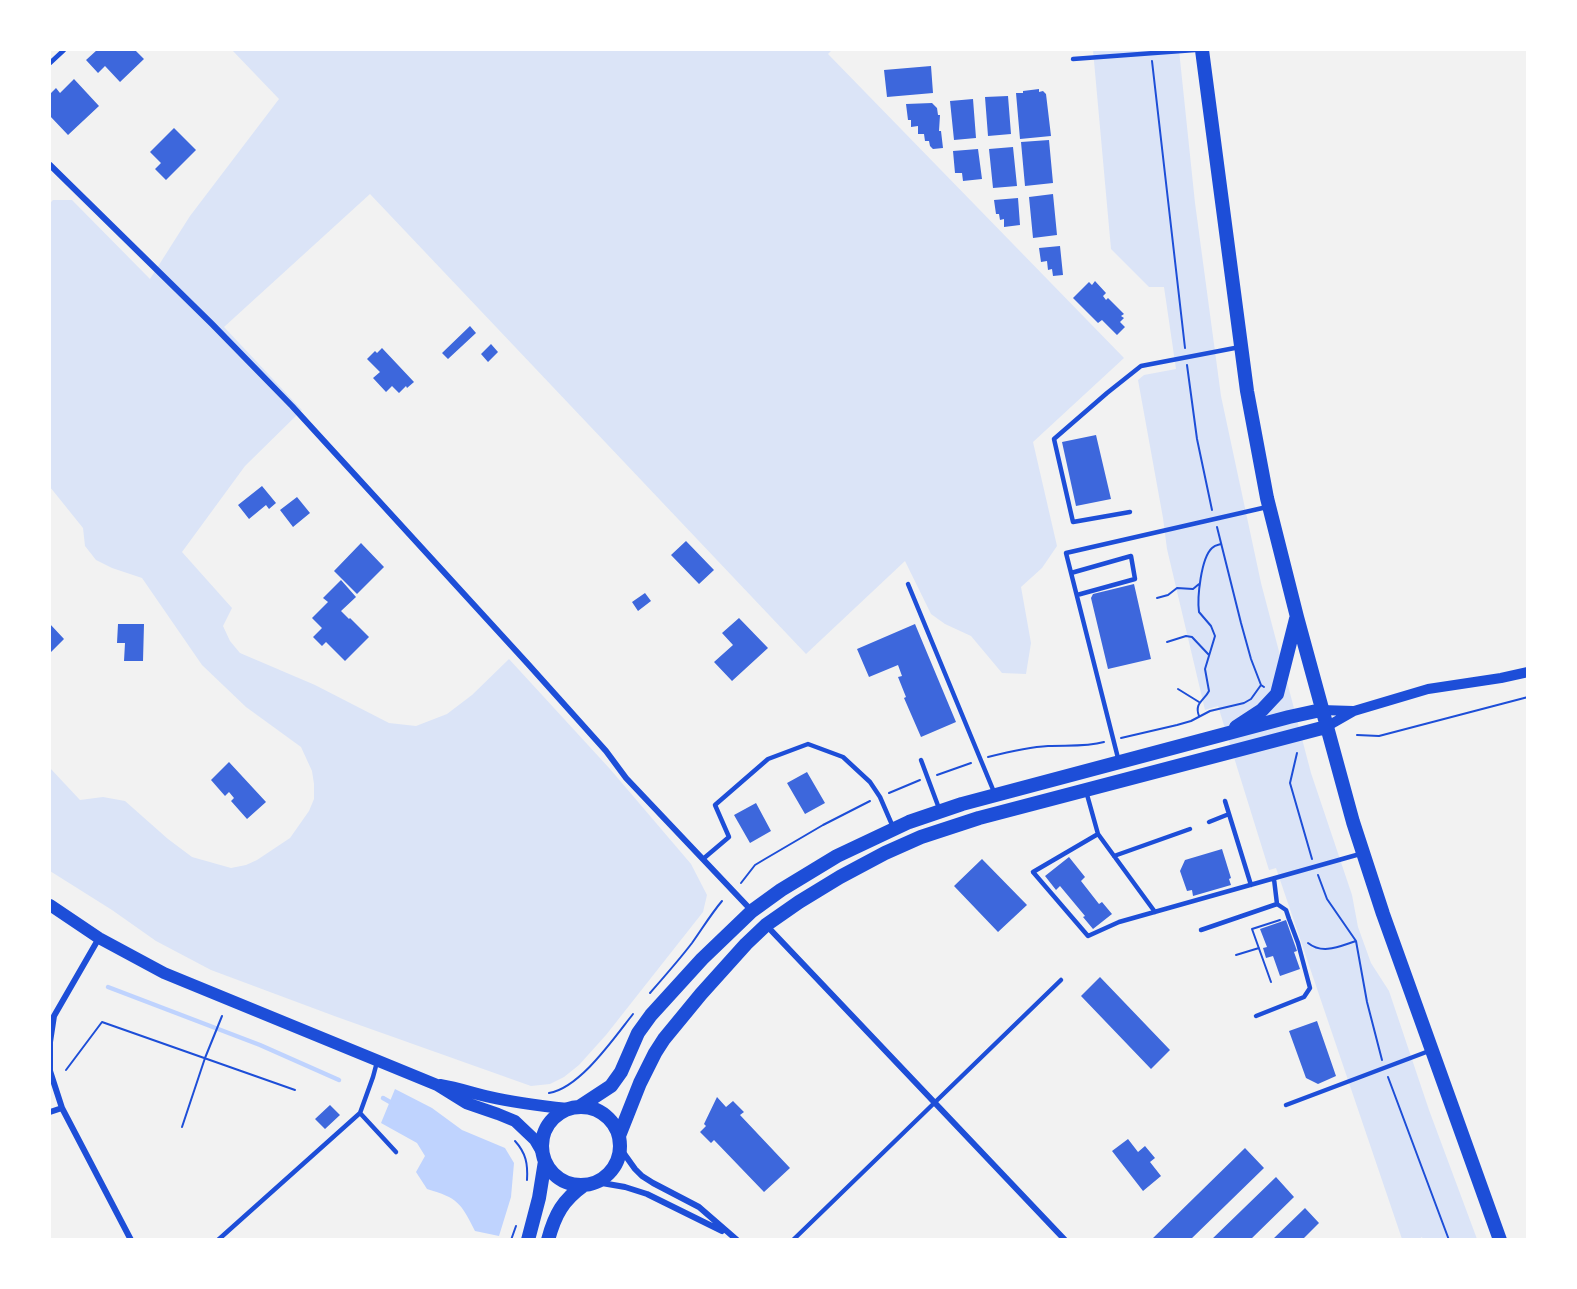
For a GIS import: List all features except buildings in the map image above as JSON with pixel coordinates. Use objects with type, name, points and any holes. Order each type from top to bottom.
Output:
[{"type":"main road","points":[[1203,50],[1241,347],[1269,506],[1321,710],[1363,853],[1431,1050],[1500,1239]]},
{"type":"main road","points":[[1228,733],[1262,710],[1277,694],[1297,617]]},
{"type":"main road","points":[[528,1239],[539,1198],[544,1156],[542,1141],[551,1121],[559,1114],[574,1108],[611,1086],[621,1072],[638,1033],[651,1015],[702,959],[752,911],[819,866],[894,829],[940,811],[1321,710]]},
{"type":"main road","points":[[548,1239],[561,1206],[575,1192],[605,1176],[613,1168],[618,1159],[619,1142],[639,1083],[655,1053],[678,1021],[725,966],[766,925],[798,902],[840,877],[921,837],[979,818],[1326,727]]},
{"type":"main road","points":[[50,905],[137,960],[437,1085],[466,1103],[515,1121],[535,1140],[551,1171],[572,1184],[590,1183]]},
{"type":"main road","points":[[725,966],[754,923],[755,916],[752,911]]},
{"type":"main road","points":[[437,1085],[460,1088],[487,1097],[513,1102],[590,1108],[600,1112],[615,1126],[619,1142]]},
{"type":"street","points":[[50,165],[292,406],[528,664],[606,751],[626,778],[752,911]]},
{"type":"street","points":[[1326,727],[1354,711],[1428,689],[1527,672]]},
{"type":"street","points":[[1321,710],[1354,711]]},
{"type":"street","points":[[766,925],[1065,1239]]},
{"type":"street","points":[[99,938],[54,1016],[50,1042],[50,1071],[62,1108],[131,1239]]},
{"type":"street","points":[[50,1112],[62,1108]]},
{"type":"street","points":[[619,1142],[635,1169],[642,1176],[699,1207],[736,1239]]},
{"type":"street","points":[[590,1183],[625,1187],[647,1194],[728,1233]]},
{"type":"lane","points":[[50,63],[64,50]]},
{"type":"lane","points":[[1073,58],[1196,50]]},
{"type":"lane","points":[[1130,512],[1073,522],[1054,439],[1141,366],[1241,347]]},
{"type":"lane","points":[[1119,762],[1066,553],[1269,506]]},
{"type":"lane","points":[[1071,573],[1131,556],[1135,579],[1077,595]]},
{"type":"lane","points":[[908,584],[995,795]]},
{"type":"lane","points":[[703,859],[729,837],[715,805],[768,759],[808,744],[843,757],[870,782],[880,796],[894,829]]},
{"type":"lane","points":[[921,760],[940,811]]},
{"type":"lane","points":[[1086,789],[1098,834],[1155,912]]},
{"type":"lane","points":[[1225,801],[1251,885]]},
{"type":"lane","points":[[1209,822],[1229,814]]},
{"type":"lane","points":[[1114,856],[1190,829]]},
{"type":"lane","points":[[1098,834],[1034,872],[1088,936],[1119,922],[1363,853]]},
{"type":"lane","points":[[1256,1016],[1304,997],[1311,988],[1286,910],[1277,904],[1274,879]]},
{"type":"lane","points":[[1201,930],[1277,904]]},
{"type":"lane","points":[[793,1239],[1061,980]]},
{"type":"lane","points":[[1286,1105],[1431,1050]]},
{"type":"lane","points":[[218,1239],[360,1113],[377,1060]]},
{"type":"lane","points":[[360,1113],[396,1152]]},
{"type":"path","points":[[1151,53],[1197,439],[1240,623],[1261,686],[1267,689]]},
{"type":"path","points":[[1199,716],[1197,711],[1199,702],[1209,691],[1205,669],[1215,636],[1211,626],[1199,612],[1200,584],[1210,550],[1221,544]]},
{"type":"path","points":[[1157,598],[1168,595],[1177,588],[1193,589],[1200,584]]},
{"type":"path","points":[[1167,642],[1186,636],[1192,637],[1209,655]]},
{"type":"path","points":[[989,757],[1047,746],[1096,744],[1177,725],[1210,711],[1248,701],[1261,686]]},
{"type":"path","points":[[1178,689],[1199,702]]},
{"type":"path","points":[[1357,735],[1379,736],[1527,697]]},
{"type":"path","points":[[1297,753],[1290,783],[1315,866],[1326,899],[1356,941],[1366,1002],[1384,1068],[1449,1239]]},
{"type":"path","points":[[940,774],[972,763]]},
{"type":"path","points":[[892,792],[919,781]]},
{"type":"path","points":[[741,883],[755,865],[823,825],[869,802]]},
{"type":"path","points":[[647,997],[680,958],[722,901]]},
{"type":"path","points":[[1236,955],[1259,948]]},
{"type":"path","points":[[542,1094],[556,1092],[567,1087],[579,1077],[635,1011]]},
{"type":"path","points":[[182,1127],[222,1016]]},
{"type":"path","points":[[66,1070],[102,1022],[295,1090]]},
{"type":"path","points":[[511,1136],[525,1155],[528,1167],[526,1183]]},
{"type":"path","points":[[511,1239],[518,1221]]},
{"type":"shaded area","points":[[232,50],[832,50],[828,54],[1124,358],[1033,442],[1057,546],[1042,568],[1021,587],[1031,643],[1026,674],[1002,673],[971,636],[945,624],[931,614],[905,561],[806,654],[370,194],[224,327],[302,410],[245,466],[182,552],[232,608],[223,626],[230,641],[240,653],[315,685],[389,723],[416,726],[447,714],[472,695],[509,659],[610,769],[691,864],[707,895],[703,912],[606,1035],[579,1065],[564,1077],[550,1084],[531,1086],[211,970],[156,941],[50,871],[50,768],[80,800],[103,797],[125,801],[192,857],[231,868],[257,860],[290,838],[309,811],[314,799],[312,771],[301,747],[246,707],[202,665],[142,578],[96,560],[85,546],[83,528],[50,487],[50,203],[53,200],[72,200],[150,279],[190,216],[279,99]]},
{"type":"shaded area","points":[[1093,50],[1179,50],[1195,203],[1221,396],[1261,583],[1311,773],[1352,895],[1358,927],[1371,963],[1389,991],[1429,1110],[1477,1239],[1423,1240],[1422,1237],[1402,1239],[1276,868],[1269,870],[1218,706],[1205,710],[1167,549],[1138,380],[1144,375],[1176,369],[1164,287],[1149,287],[1111,249]]},
{"type":"water","points":[[395,1089],[432,1108],[462,1130],[505,1148],[514,1163],[511,1197],[499,1236],[475,1231],[457,1203],[446,1195],[427,1189],[416,1172],[425,1156],[417,1143],[381,1123]]},
{"type":"waterway","points":[[108,987],[260,1045],[339,1080]]},
{"type":"waterway","points":[[383,1098],[390,1102]]}]
